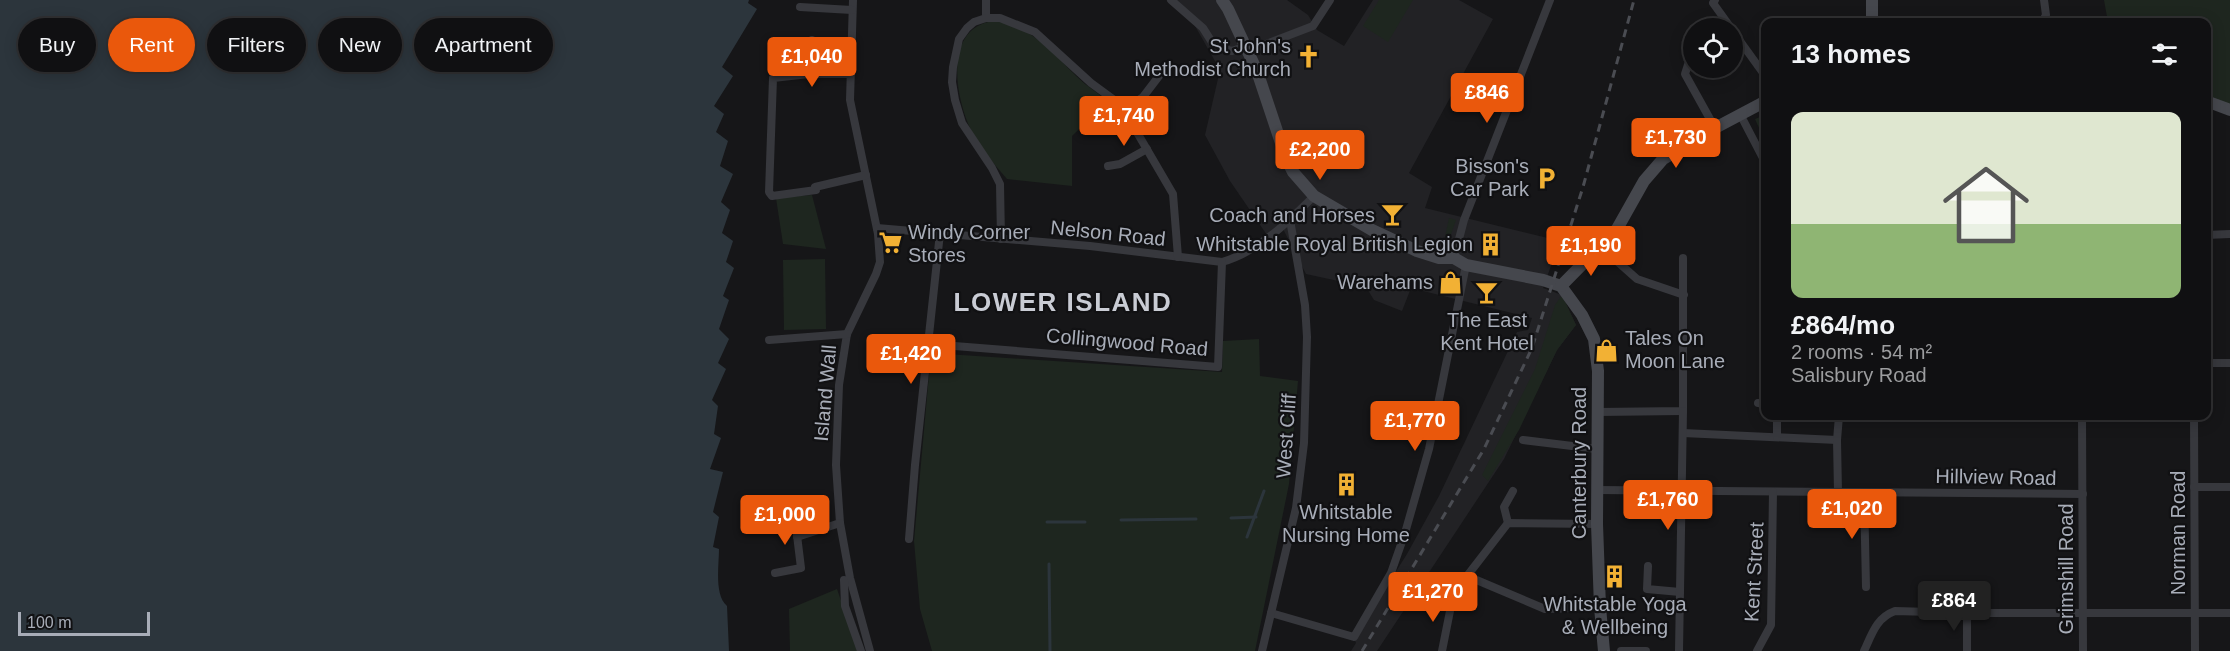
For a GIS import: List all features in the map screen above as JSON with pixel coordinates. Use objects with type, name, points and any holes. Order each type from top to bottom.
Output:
[{"type":"main road","points":[[1222,0],[1259,78],[1286,158],[1293,172],[1314,196],[1398,243],[1439,258],[1455,258],[1466,265],[1543,280],[1561,286],[1617,229],[1651,170],[1663,159],[1761,104]]},
{"type":"main road","points":[[1872,0],[1872,18]]},
{"type":"main road","points":[[2211,103],[2230,110]]},
{"type":"main road","name":"Canterbury Road","points":[[1561,286],[1582,315],[1594,339],[1599,371],[1596,490],[1600,607],[1604,651]]},
{"type":"street","name":"Island Wall","points":[[853,0],[850,100],[877,228],[879,262],[876,274],[848,334],[839,385],[836,436],[840,523],[850,578],[870,651]]},
{"type":"street","points":[[986,0],[986,18]]},
{"type":"street","points":[[1171,0],[1203,28],[1215,47],[1232,51],[1247,49],[1313,26],[1330,0]]},
{"type":"street","points":[[1455,258],[1464,220],[1550,0]]},
{"type":"street","points":[[1715,0],[1713,3],[1724,18]]},
{"type":"street","points":[[2044,0],[2044,18]]},
{"type":"street","points":[[800,7],[852,10]]},
{"type":"street","points":[[1001,239],[1000,184],[963,123],[952,82],[952,67],[959,39],[966,28],[986,18],[1000,18],[1035,32],[1075,69],[1121,105],[1173,194],[1178,257]]},
{"type":"street","points":[[809,74],[812,40]]},
{"type":"street","points":[[1743,45],[1761,70]]},
{"type":"street","points":[[850,74],[809,74],[773,78],[769,192],[772,196],[816,190],[815,186],[866,175]]},
{"type":"street","points":[[1124,110],[1143,97],[1159,76]]},
{"type":"street","points":[[1687,78],[1715,128]]},
{"type":"street","points":[[1740,114],[1761,154]]},
{"type":"street","points":[[1108,166],[1120,164],[1147,149]]},
{"type":"street","name":"Nelson Road","points":[[877,228],[1090,246],[1221,262],[1250,250],[1290,220],[1314,196]]},
{"type":"street","name":"West Cliff","points":[[1262,651],[1296,508],[1304,443],[1305,305],[1290,220]]},
{"type":"street","points":[[909,539],[940,233]]},
{"type":"street","points":[[2211,235],[2230,234]]},
{"type":"street","points":[[1600,247],[1637,279],[1684,295]]},
{"type":"street","points":[[1679,651],[1683,258]]},
{"type":"street","name":"Collingwood Road","points":[[929,344],[1218,367],[1221,262]]},
{"type":"street","points":[[1271,613],[1354,637],[1391,573],[1429,449],[1466,265]]},
{"type":"street","points":[[769,340],[848,334]]},
{"type":"street","points":[[2211,363],[2230,363]]},
{"type":"street","points":[[1598,412],[1683,411]]},
{"type":"street","points":[[1777,437],[1778,420]]},
{"type":"street","points":[[1838,492],[1839,420]]},
{"type":"street","name":"Grimshill Road","points":[[2082,420],[2083,651]]},
{"type":"street","name":"Norman Road","points":[[2194,420],[2195,651]]},
{"type":"street","points":[[1683,433],[1837,440]]},
{"type":"street","points":[[1523,440],[1597,449]]},
{"type":"street","points":[[2194,487],[2230,487]]},
{"type":"street","points":[[1508,523],[1504,507],[1513,490]]},
{"type":"street","name":"Hillview Road","points":[[1596,490],[2083,494]]},
{"type":"street","name":"Kent Street","points":[[1757,651],[1771,624],[1773,492]]},
{"type":"street","points":[[1864,492],[1866,587]]},
{"type":"street","points":[[776,573],[801,567],[795,519]]},
{"type":"street","points":[[797,537],[840,523]]},
{"type":"street","points":[[1508,523],[1597,524]]},
{"type":"street","points":[[1442,651],[1452,602],[1467,576],[1508,523]]},
{"type":"street","points":[[1648,566],[1647,589],[1680,592]]},
{"type":"street","points":[[1467,576],[1545,609],[1600,607]]},
{"type":"street","points":[[844,580],[844,606],[861,651]]},
{"type":"street","points":[[1864,651],[1884,615],[1895,611],[1967,614],[2230,614]]},
{"type":"street","points":[[1967,614],[1967,651]]},
{"type":"street","points":[[1621,651],[1646,651]]},
{"type":"shaded area","points":[[0,0],[749,0],[748,3],[757,9],[722,67],[733,76],[714,106],[724,114],[716,132],[728,141],[720,166],[733,174],[721,202],[730,210],[722,233],[733,241],[726,262],[734,268],[723,296],[729,300],[719,329],[729,339],[718,363],[726,369],[712,400],[718,406],[714,434],[721,438],[710,469],[723,472],[713,512],[719,517],[713,547],[719,549],[719,587],[720,595],[727,606],[729,651],[0,651]]},
{"type":"shaded area","points":[[1174,0],[1287,0],[1308,15],[1317,30],[1344,46],[1373,0],[1459,0],[1493,19],[1409,173],[1432,187],[1425,208],[1560,241],[1543,288],[1562,295],[1576,325],[1557,350],[1504,459],[1377,651],[1351,651],[1356,643],[1354,638],[1407,554],[1439,496],[1517,332],[1528,330],[1532,318],[1411,288],[1402,311],[1374,300],[1366,287],[1306,274],[1280,223],[1267,235],[1230,181],[1205,135],[1220,70],[1190,17]]},
{"type":"shaded area","points":[[1379,0],[1413,0],[1388,42],[1363,26]]},
{"type":"shaded area","points":[[2104,0],[2230,0],[2230,106],[2211,99],[2211,18],[2107,18]]},
{"type":"shaded area","points":[[994,21],[1022,30],[1034,37],[1085,84],[1108,101],[1072,136],[1072,186],[1007,179],[992,162],[971,130],[965,116],[958,83],[957,65],[960,49],[967,36],[978,26]]},
{"type":"shaded area","points":[[1761,117],[1761,132],[1755,119]]},
{"type":"shaded area","points":[[812,195],[826,249],[783,244],[776,198]]},
{"type":"shaded area","points":[[1449,218],[1456,220],[1449,240],[1443,247]]},
{"type":"shaded area","points":[[825,259],[826,329],[784,330],[783,260]]},
{"type":"shaded area","points":[[1562,295],[1576,325],[1557,350],[1519,430],[1488,481],[1482,475],[1535,369],[1555,305]]},
{"type":"shaded area","points":[[1259,339],[1260,376],[1298,381],[1289,484],[1255,651],[932,651],[920,609],[914,541],[931,353],[1222,372],[1223,341]]},
{"type":"shaded area","points":[[837,589],[858,651],[790,651],[789,609]]},
{"type":"waterway","points":[[1247,537],[1264,491]]},
{"type":"waterway","points":[[1231,518],[1256,517]]},
{"type":"waterway","points":[[1121,520],[1196,519]]},
{"type":"waterway","points":[[1047,522],[1085,522]]},
{"type":"waterway","points":[[1049,564],[1050,651]]},
{"type":"railway","points":[[1362,651],[1484,449],[1532,348],[1583,187],[1634,0]]},
{"type":"place","name":"St John's Methodist Church","points":[[1309,57]]},
{"type":"place","name":"Bisson's Car Park","points":[[1547,178]]},
{"type":"place","name":"Coach and Horses","points":[[1393,215]]},
{"type":"place","name":"Windy Corner Stores","points":[[890,243]]},
{"type":"place","name":"Whitstable Royal British Legion","points":[[1491,244]]},
{"type":"place","name":"Warehams","points":[[1451,282]]},
{"type":"place","name":"The East Kent Hotel","points":[[1487,293]]},
{"type":"place","name":"Tales On Moon Lane","points":[[1607,350]]},
{"type":"place","name":"Whitstable Nursing Home","points":[[1346,484]]},
{"type":"place","name":"Whitstable Yoga & Wellbeing","points":[[1615,576]]},
{"type":"district","name":"LOWER ISLAND","points":[[1063,302]]}]
